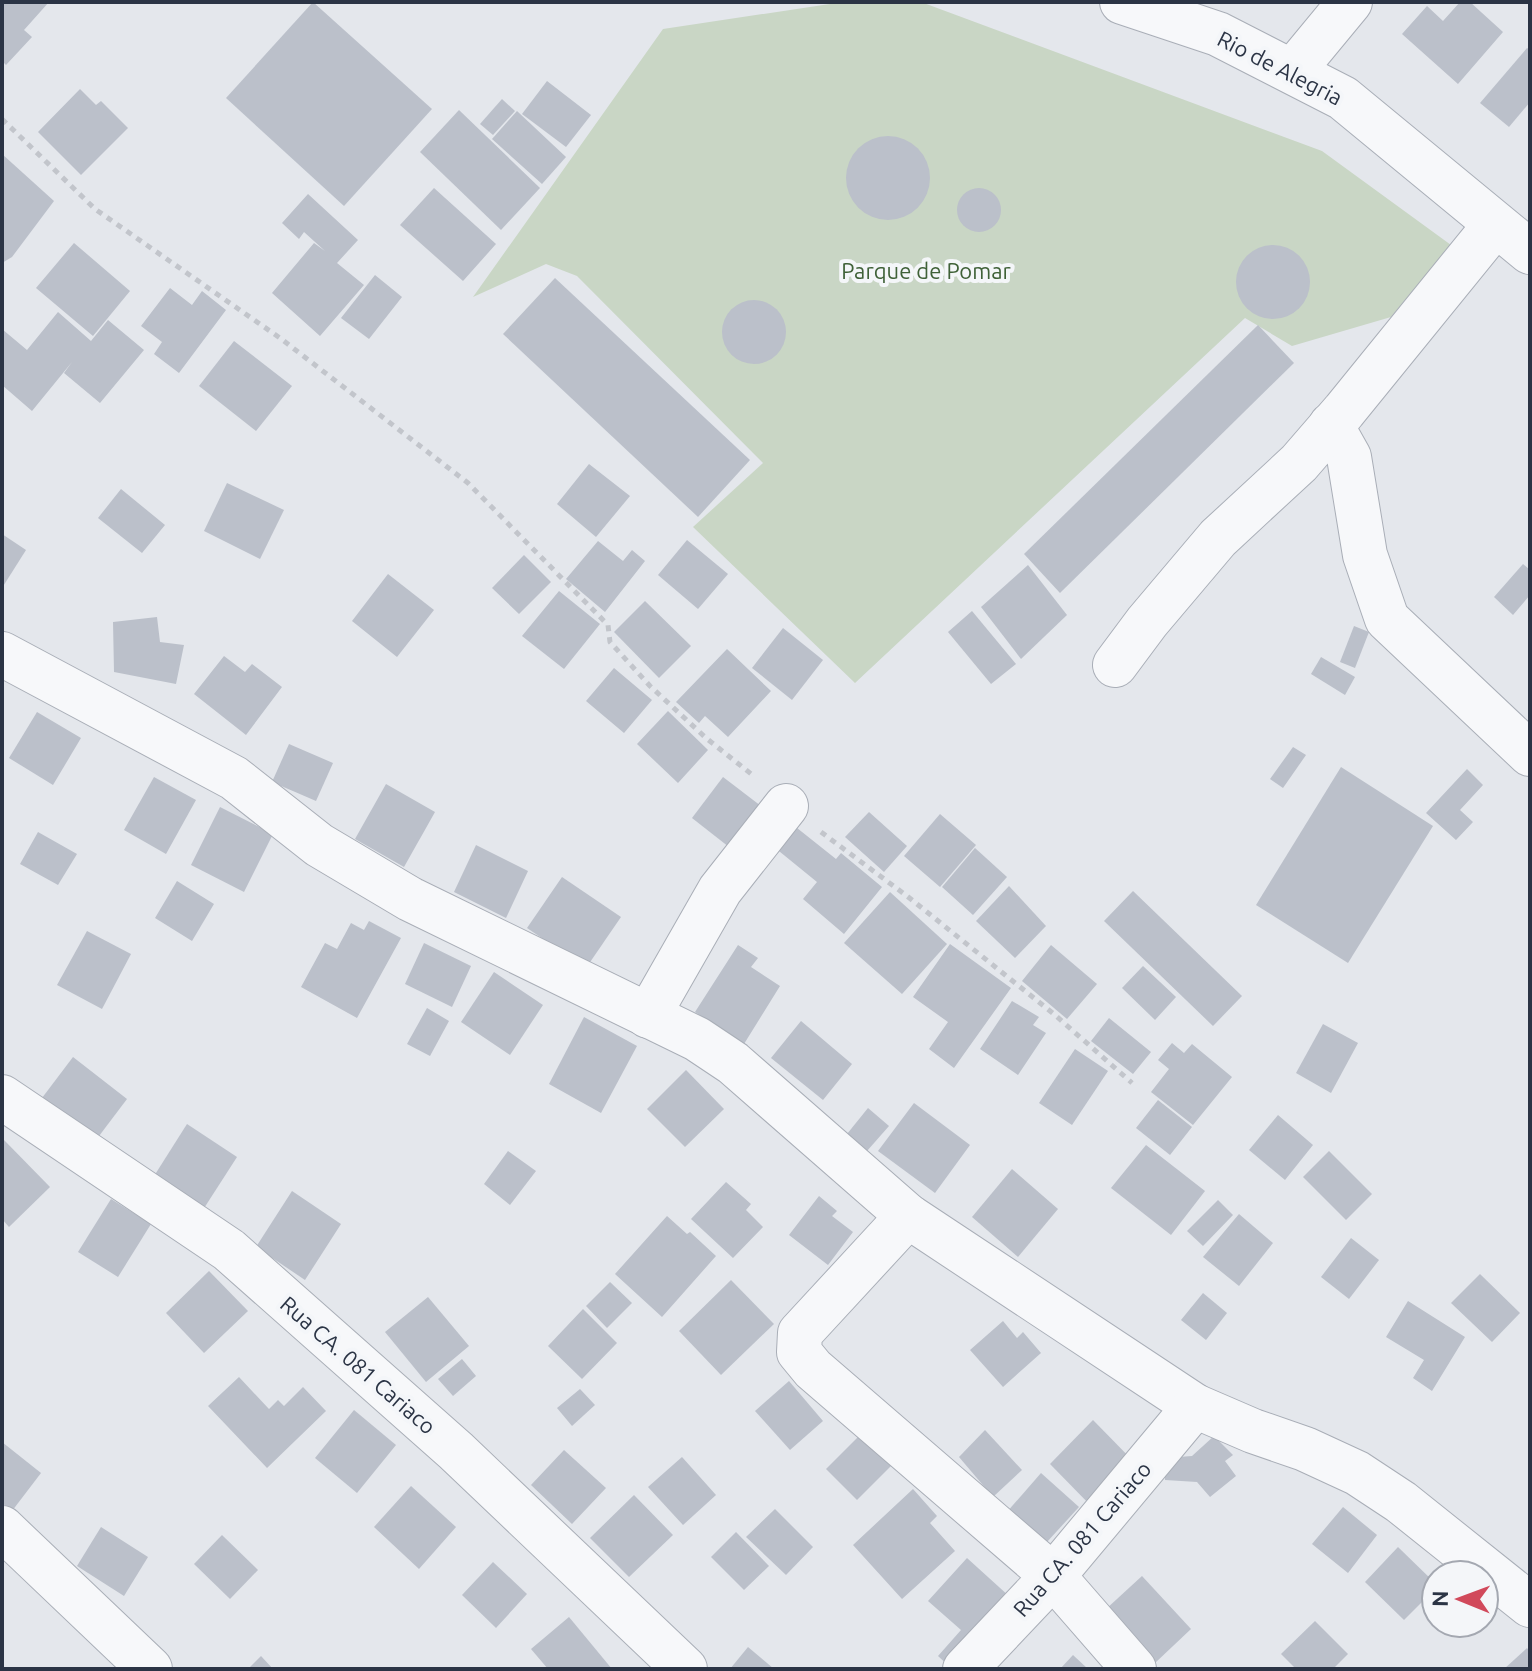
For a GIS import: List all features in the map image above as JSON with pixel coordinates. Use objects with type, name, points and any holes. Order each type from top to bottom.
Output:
[{"type":"street","name":"Rio de Alegria","points":[[1122,2],[1218,34],[1343,98],[1530,252]]},
{"type":"street","points":[[1293,71],[1350,2]]},
{"type":"street","points":[[1115,665],[1218,538],[1299,463],[1495,225]]},
{"type":"street","points":[[1331,425],[1349,457],[1365,555],[1387,619],[1530,754]]},
{"type":"street","points":[[2,654],[234,778],[319,845],[410,899],[697,1039],[733,1063],[908,1216],[1195,1406],[1357,1473],[1401,1502],[1530,1605]]},
{"type":"street","points":[[648,1016],[720,890],[786,806]]},
{"type":"street","name":"Rua CA. 081 Cariaco","points":[[2,1097],[229,1250],[456,1451],[685,1669]]},
{"type":"street","points":[[908,1216],[800,1333],[799,1352],[813,1369],[1053,1576],[1134,1669]]},
{"type":"street","name":"Rua CA. 081 Cariaco","points":[[965,1669],[1053,1576],[1195,1406]]},
{"type":"street","points":[[2,1528],[150,1669]]},
{"type":"path","points":[[2,119],[95,209],[280,338],[468,483],[608,625],[610,642],[650,686],[786,806],[920,906],[1055,1015],[1132,1083]]},
{"type":"green space","name":"Parque de Pomar","points":[[843,2],[921,2],[1322,151],[1451,245],[1391,317],[1292,346],[1245,318],[855,683],[693,527],[763,463],[577,276],[546,264],[473,297],[663,29]]},
{"type":"building","points":[[2,2],[49,2],[24,30],[32,37],[6,65],[2,61]]},
{"type":"building","points":[[313,2],[432,109],[344,206],[226,98]]},
{"type":"building","points":[[1460,2],[1470,2],[1503,32],[1458,84],[1402,34],[1427,6],[1443,21]]},
{"type":"building","points":[[1527,48],[1530,50],[1530,102],[1509,127],[1480,103]]},
{"type":"building","points":[[547,81],[591,115],[566,147],[522,114]]},
{"type":"building","points":[[80,89],[96,105],[101,101],[128,128],[81,175],[38,132]]},
{"type":"building","points":[[502,99],[515,111],[493,135],[480,124]]},
{"type":"building","points":[[459,110],[540,188],[501,230],[420,152]]},
{"type":"building","points":[[517,111],[566,157],[542,184],[492,139]]},
{"type":"building","points":[[880,136],[896,136],[912,143],[923,154],[930,178],[927,194],[918,208],[896,220],[880,220],[864,213],[853,202],[846,186],[846,170],[853,154],[864,143]]},
{"type":"building","points":[[2,154],[54,201],[12,257],[2,263]]},
{"type":"building","points":[[434,188],[496,244],[463,281],[400,225]]},
{"type":"building","points":[[979,188],[995,194],[1001,210],[995,226],[979,232],[963,226],[957,210],[963,194]]},
{"type":"building","points":[[308,194],[358,240],[337,263],[364,285],[320,336],[272,293],[314,243],[325,251],[304,232],[299,239],[282,223]]},
{"type":"building","points":[[74,243],[130,291],[93,336],[36,288]]},
{"type":"building","points":[[1266,245],[1280,245],[1294,251],[1304,261],[1310,282],[1308,296],[1294,313],[1280,319],[1266,319],[1252,313],[1242,303],[1236,289],[1236,275],[1242,261],[1252,251]]},
{"type":"building","points":[[375,275],[402,297],[369,339],[341,318]]},
{"type":"building","points":[[555,278],[750,460],[698,517],[503,334]]},
{"type":"building","points":[[170,288],[192,305],[202,291],[226,310],[179,373],[154,354],[162,342],[141,326]]},
{"type":"building","points":[[748,300],[760,300],[777,309],[784,320],[784,344],[777,355],[760,364],[748,364],[736,359],[727,350],[722,338],[722,326],[727,314],[736,305]]},
{"type":"building","points":[[58,312],[91,341],[108,320],[144,350],[100,403],[64,373],[72,362],[32,411],[2,385],[2,329],[27,350]]},
{"type":"building","points":[[1258,325],[1294,363],[1060,593],[1024,554]]},
{"type":"building","points":[[234,341],[292,386],[256,431],[199,386]]},
{"type":"building","points":[[589,464],[630,496],[596,537],[557,504]]},
{"type":"building","points":[[227,483],[284,510],[260,559],[204,531]]},
{"type":"building","points":[[121,489],[165,525],[142,553],[98,518]]},
{"type":"building","points":[[2,534],[26,550],[2,588]]},
{"type":"building","points":[[687,540],[728,574],[698,609],[658,575]]},
{"type":"building","points":[[598,541],[623,561],[632,550],[645,561],[605,612],[566,579]]},
{"type":"building","points":[[524,555],[551,582],[519,614],[492,588]]},
{"type":"building","points":[[1523,564],[1530,570],[1530,595],[1513,615],[1494,597]]},
{"type":"building","points":[[1028,565],[1067,615],[1021,659],[981,607]]},
{"type":"building","points":[[388,574],[434,610],[397,657],[352,621]]},
{"type":"building","points":[[559,591],[600,624],[564,669],[522,636]]},
{"type":"building","points":[[645,601],[691,646],[659,678],[614,632]]},
{"type":"building","points":[[972,611],[1016,664],[991,684],[948,632]]},
{"type":"building","points":[[157,617],[160,642],[184,645],[176,684],[114,672],[113,622]]},
{"type":"building","points":[[1354,626],[1369,632],[1355,668],[1340,662]]},
{"type":"building","points":[[783,628],[823,660],[792,700],[752,668]]},
{"type":"building","points":[[727,649],[771,691],[728,737],[705,716],[699,723],[676,702]]},
{"type":"building","points":[[224,656],[245,672],[252,664],[282,687],[246,735],[194,694]]},
{"type":"building","points":[[1321,657],[1355,677],[1345,695],[1311,674]]},
{"type":"building","points":[[614,668],[652,700],[624,733],[586,701]]},
{"type":"building","points":[[668,711],[708,750],[678,783],[637,744]]},
{"type":"building","points":[[37,712],[81,738],[53,785],[9,758]]},
{"type":"building","points":[[289,744],[333,763],[316,801],[272,782]]},
{"type":"building","points":[[1293,747],[1306,755],[1283,788],[1270,779]]},
{"type":"building","points":[[1341,767],[1433,826],[1348,963],[1256,905]]},
{"type":"building","points":[[1467,769],[1483,785],[1460,810],[1473,822],[1456,840],[1426,813]]},
{"type":"building","points":[[154,777],[196,800],[166,854],[124,830]]},
{"type":"building","points":[[723,777],[761,806],[729,847],[692,818]]},
{"type":"building","points":[[386,784],[435,812],[404,867],[355,839]]},
{"type":"building","points":[[220,807],[273,834],[244,892],[191,865]]},
{"type":"building","points":[[869,812],[907,846],[884,872],[845,837]]},
{"type":"building","points":[[940,814],[976,845],[940,887],[904,856]]},
{"type":"building","points":[[792,824],[836,859],[841,853],[882,887],[844,934],[803,899],[817,882],[774,847]]},
{"type":"building","points":[[38,832],[77,854],[58,885],[20,864]]},
{"type":"building","points":[[476,845],[528,871],[506,918],[454,892]]},
{"type":"building","points":[[975,848],[1007,877],[973,915],[942,887]]},
{"type":"building","points":[[562,877],[621,917],[586,968],[527,928]]},
{"type":"building","points":[[177,881],[214,904],[192,941],[155,918]]},
{"type":"building","points":[[1009,886],[1046,926],[1015,958],[976,921]]},
{"type":"building","points":[[1133,891],[1242,996],[1213,1026],[1104,921]]},
{"type":"building","points":[[890,892],[947,944],[902,994],[844,943]]},
{"type":"building","points":[[369,921],[401,938],[357,1018],[301,987],[325,943],[337,949],[351,923],[364,930]]},
{"type":"building","points":[[87,931],[131,954],[102,1009],[57,985]]},
{"type":"building","points":[[424,943],[471,966],[452,1007],[405,984]]},
{"type":"building","points":[[950,944],[1011,988],[954,1068],[929,1049],[948,1022],[913,997]]},
{"type":"building","points":[[738,945],[758,958],[751,967],[780,986],[744,1044],[695,1012]]},
{"type":"building","points":[[1051,945],[1097,984],[1067,1019],[1022,981]]},
{"type":"building","points":[[1143,966],[1176,997],[1155,1020],[1122,988]]},
{"type":"building","points":[[494,972],[543,1005],[510,1055],[461,1022]]},
{"type":"building","points":[[1012,1001],[1039,1017],[1033,1025],[1046,1033],[1018,1075],[980,1049]]},
{"type":"building","points":[[427,1008],[449,1021],[430,1056],[407,1044]]},
{"type":"building","points":[[584,1017],[637,1046],[601,1113],[549,1084]]},
{"type":"building","points":[[1109,1018],[1151,1052],[1133,1074],[1091,1041]]},
{"type":"building","points":[[801,1021],[852,1064],[823,1100],[771,1058]]},
{"type":"building","points":[[1323,1024],[1358,1043],[1331,1093],[1296,1073]]},
{"type":"building","points":[[1172,1043],[1184,1053],[1192,1044],[1232,1077],[1193,1125],[1151,1092],[1169,1069],[1158,1060]]},
{"type":"building","points":[[1075,1049],[1108,1071],[1072,1125],[1039,1103]]},
{"type":"building","points":[[73,1057],[127,1099],[96,1140],[42,1098]]},
{"type":"building","points":[[686,1070],[724,1109],[685,1147],[647,1109]]},
{"type":"building","points":[[1158,1100],[1192,1127],[1170,1155],[1136,1128]]},
{"type":"building","points":[[914,1103],[970,1145],[935,1193],[878,1151]]},
{"type":"building","points":[[868,1108],[889,1126],[867,1151],[847,1134]]},
{"type":"building","points":[[1278,1115],[1313,1145],[1285,1180],[1249,1150]]},
{"type":"building","points":[[187,1124],[237,1157],[199,1216],[149,1184]]},
{"type":"building","points":[[4,1140],[50,1187],[9,1227],[2,1219]]},
{"type":"building","points":[[1146,1145],[1205,1191],[1171,1235],[1111,1188]]},
{"type":"building","points":[[508,1151],[536,1171],[510,1205],[484,1184]]},
{"type":"building","points":[[1329,1151],[1372,1194],[1346,1220],[1303,1177]]},
{"type":"building","points":[[1012,1169],[1058,1209],[1018,1257],[972,1217]]},
{"type":"building","points":[[726,1182],[751,1204],[746,1210],[763,1227],[733,1258],[691,1219]]},
{"type":"building","points":[[292,1191],[341,1224],[305,1280],[256,1247]]},
{"type":"building","points":[[819,1196],[837,1211],[832,1216],[853,1232],[828,1265],[789,1235]]},
{"type":"building","points":[[111,1199],[151,1224],[118,1277],[78,1252]]},
{"type":"building","points":[[1218,1200],[1233,1215],[1203,1246],[1187,1231]]},
{"type":"building","points":[[1239,1214],[1273,1243],[1239,1286],[1203,1257]]},
{"type":"building","points":[[667,1216],[716,1256],[662,1317],[615,1274]]},
{"type":"building","points":[[1351,1238],[1379,1260],[1349,1299],[1321,1277]]},
{"type":"building","points":[[209,1271],[248,1311],[204,1353],[166,1313]]},
{"type":"building","points":[[1480,1274],[1520,1313],[1492,1342],[1451,1303]]},
{"type":"building","points":[[731,1280],[774,1324],[721,1375],[679,1331]]},
{"type":"building","points":[[610,1282],[632,1303],[607,1328],[586,1306]]},
{"type":"building","points":[[1203,1293],[1227,1313],[1206,1340],[1181,1320]]},
{"type":"building","points":[[428,1297],[469,1346],[426,1382],[385,1332]]},
{"type":"building","points":[[1408,1301],[1465,1337],[1432,1391],[1413,1378],[1424,1360],[1386,1337]]},
{"type":"building","points":[[583,1309],[617,1343],[582,1379],[548,1346]]},
{"type":"building","points":[[1003,1321],[1017,1338],[1023,1332],[1041,1353],[1003,1387],[970,1350]]},
{"type":"building","points":[[462,1359],[476,1376],[453,1396],[438,1379]]},
{"type":"building","points":[[239,1377],[269,1409],[278,1400],[284,1406],[303,1387],[326,1411],[267,1468],[208,1406]]},
{"type":"building","points":[[789,1381],[823,1421],[790,1450],[755,1411]]},
{"type":"building","points":[[580,1389],[595,1405],[572,1426],[557,1408]]},
{"type":"building","points":[[354,1410],[396,1445],[357,1493],[315,1458]]},
{"type":"building","points":[[1093,1420],[1139,1467],[1096,1511],[1050,1464]]},
{"type":"building","points":[[985,1430],[1022,1470],[993,1497],[959,1457]]},
{"type":"building","points":[[860,1435],[891,1466],[857,1500],[826,1469]]},
{"type":"building","points":[[1214,1436],[1233,1455],[1225,1461],[1236,1476],[1210,1497],[1197,1482],[1165,1480],[1165,1458],[1192,1456]]},
{"type":"building","points":[[2,1442],[41,1473],[12,1511],[2,1503]]},
{"type":"building","points":[[564,1450],[606,1488],[572,1524],[531,1485]]},
{"type":"building","points":[[682,1457],[716,1495],[683,1525],[648,1487]]},
{"type":"building","points":[[1041,1473],[1079,1507],[1036,1554],[1000,1520]]},
{"type":"building","points":[[411,1486],[456,1527],[419,1569],[374,1527]]},
{"type":"building","points":[[913,1489],[937,1516],[930,1523],[955,1551],[902,1599],[853,1545]]},
{"type":"building","points":[[634,1495],[673,1535],[629,1577],[590,1538]]},
{"type":"building","points":[[1343,1507],[1377,1535],[1348,1573],[1312,1544]]},
{"type":"building","points":[[775,1509],[813,1547],[786,1575],[746,1537]]},
{"type":"building","points":[[101,1527],[148,1557],[124,1596],[77,1566]]},
{"type":"building","points":[[736,1532],[769,1566],[744,1590],[711,1557]]},
{"type":"building","points":[[222,1535],[258,1570],[230,1599],[194,1564]]},
{"type":"building","points":[[1398,1547],[1420,1568],[1420,1604],[1404,1620],[1365,1582]]},
{"type":"building","points":[[967,1558],[1033,1618],[952,1669],[938,1656],[961,1630],[928,1601]]},
{"type":"building","points":[[493,1562],[527,1594],[496,1628],[462,1595]]},
{"type":"building","points":[[1142,1576],[1191,1629],[1155,1663],[1105,1610]]},
{"type":"building","points":[[569,1617],[612,1669],[548,1669],[531,1649]]},
{"type":"building","points":[[1315,1621],[1348,1654],[1333,1669],[1296,1669],[1281,1654]]},
{"type":"building","points":[[748,1647],[774,1669],[730,1669]]},
{"type":"building","points":[[1527,1648],[1530,1652],[1530,1669],[1504,1669]]},
{"type":"building","points":[[1073,1655],[1088,1669],[1060,1669]]},
{"type":"building","points":[[261,1656],[273,1669],[248,1669]]}]
